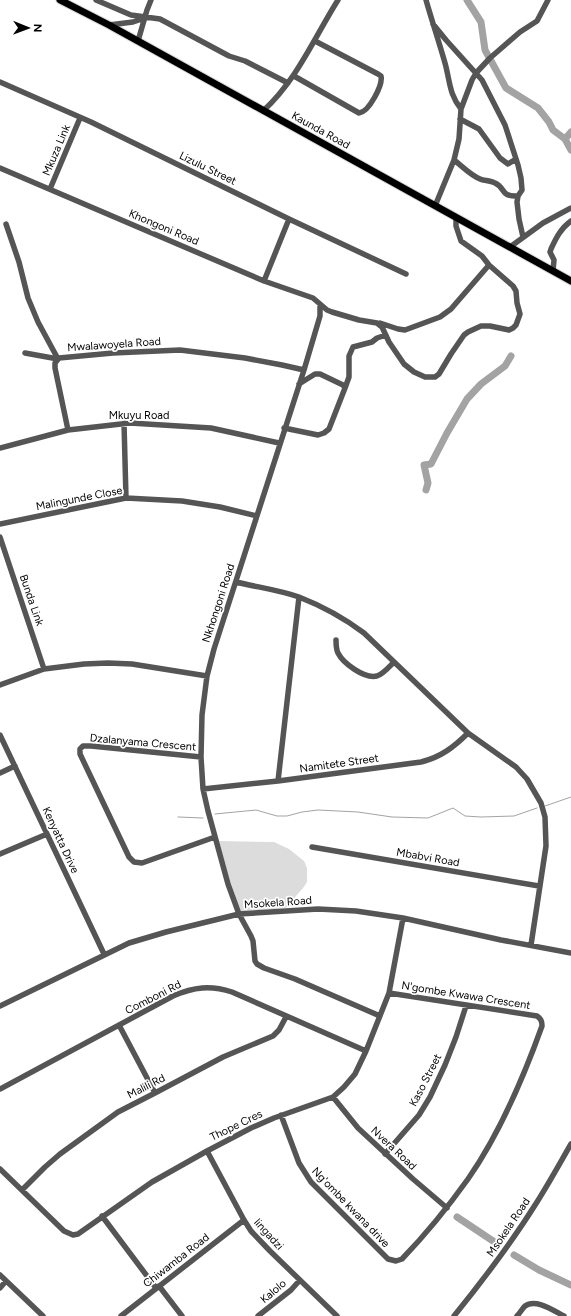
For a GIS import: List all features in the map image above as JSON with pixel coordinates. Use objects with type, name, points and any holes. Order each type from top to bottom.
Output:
[{"type":"main road","name":"Kaunda Road","points":[[60,0],[109,25],[571,281]]},
{"type":"street","points":[[96,0],[127,13],[160,19],[229,56],[245,61],[288,83]]},
{"type":"street","points":[[138,41],[151,0]]},
{"type":"street","points":[[264,111],[275,101],[294,76],[338,0]]},
{"type":"street","points":[[426,0],[445,63],[450,89],[456,104],[461,110]]},
{"type":"street","points":[[435,206],[454,160],[459,139],[461,110],[476,73],[490,58],[520,32],[537,21],[548,0]]},
{"type":"street","points":[[109,25],[133,22],[145,17]]},
{"type":"street","points":[[433,24],[482,80],[505,125],[516,159],[522,187],[517,202],[523,237]]},
{"type":"street","points":[[294,76],[359,113],[368,108],[381,82],[381,76],[315,41]]},
{"type":"street","name":"Lizulu Street","points":[[0,82],[80,118],[406,274]]},
{"type":"street","name":"Mkuza Link","points":[[50,189],[80,118]]},
{"type":"street","points":[[460,119],[479,129],[500,158],[508,164],[516,159]]},
{"type":"street","points":[[454,160],[481,180],[491,181],[498,185],[508,196],[518,196]]},
{"type":"street","name":"Khongoni Road","points":[[0,168],[264,281],[313,298],[332,312],[359,320],[377,323],[398,330],[405,330],[440,317],[451,309],[489,265]]},
{"type":"street","points":[[510,247],[544,223],[571,208]]},
{"type":"street","points":[[377,323],[382,327],[404,364],[420,375],[430,378],[439,374],[464,335],[472,329],[481,326],[509,330],[513,328],[519,319],[520,314],[516,291],[513,286],[489,265],[482,256],[460,240],[456,223],[457,218]]},
{"type":"street","points":[[264,281],[289,219]]},
{"type":"street","points":[[553,271],[554,260],[550,252],[551,249],[562,230],[571,221]]},
{"type":"street","points":[[6,224],[28,298],[38,322],[58,359]]},
{"type":"street","name":"Nkhongoni Road","points":[[320,304],[320,316],[304,370],[284,428],[214,649],[207,676],[202,715],[201,757],[204,789],[215,837],[228,884],[239,914],[251,936],[255,961],[257,964],[380,1016]]},
{"type":"street","points":[[284,428],[318,435],[329,429],[349,377],[349,356],[353,347],[372,342],[377,338],[386,335]]},
{"type":"street","name":"Mwalawoyela Road","points":[[68,430],[55,368],[55,363],[58,359],[113,353],[180,350],[245,358],[304,370]]},
{"type":"street","points":[[25,353],[58,359]]},
{"type":"street","points":[[299,384],[316,374],[320,374],[343,385],[345,388]]},
{"type":"street","points":[[124,423],[126,498]]},
{"type":"street","name":"Mkuyu Road","points":[[0,448],[68,430],[124,423],[211,428],[280,443]]},
{"type":"street","name":"Malingunde Close","points":[[0,524],[126,498],[182,501],[220,507],[257,516]]},
{"type":"street","name":"Bunda Link","points":[[0,537],[44,669]]},
{"type":"street","points":[[236,582],[299,597],[350,622],[364,633],[468,733],[516,767],[527,779],[541,803],[545,817],[546,838],[531,945]]},
{"type":"street","points":[[278,781],[299,597]]},
{"type":"street","points":[[336,640],[338,652],[343,659],[356,671],[365,675],[371,677],[378,676],[394,662]]},
{"type":"street","points":[[0,685],[44,669],[84,664],[132,664],[207,676]]},
{"type":"street","name":"Namitete Street","points":[[204,789],[278,781],[430,760],[444,754],[456,746],[468,733]]},
{"type":"street","name":"Kenyatta Drive","points":[[0,735],[104,954]]},
{"type":"street","name":"Dzalanyama Crescent","points":[[201,757],[91,746],[83,746],[80,749],[80,754],[129,858],[134,862],[142,863],[215,837]]},
{"type":"street","points":[[0,773],[15,766]]},
{"type":"street","points":[[0,854],[47,834]]},
{"type":"street","name":"Mbabvi Road","points":[[312,847],[539,886]]},
{"type":"street","name":"Msokela Road","points":[[0,1006],[129,943],[166,932],[239,914],[318,909],[356,911],[402,918],[501,940],[571,953]]},
{"type":"street","name":"Thope Cres","points":[[0,1169],[64,1231],[70,1235],[78,1234],[152,1182],[207,1151],[247,1130],[281,1115],[333,1097],[350,1081],[355,1074],[366,1051],[389,993],[402,918]]},
{"type":"street","name":"Comboni Rd","points":[[0,1089],[173,996],[191,989],[205,988],[232,992],[366,1051]]},
{"type":"street","name":"N'gombe Kwawa Crescent","points":[[389,993],[537,1016],[540,1018],[542,1026],[528,1066],[504,1116],[488,1147],[447,1208]]},
{"type":"street","name":"Kaso Street","points":[[385,1154],[418,1115],[430,1097],[445,1065],[466,1006]]},
{"type":"street","name":"Malili Rd","points":[[22,1190],[45,1167],[118,1112],[223,1057],[273,1036],[280,1030],[286,1017]]},
{"type":"street","points":[[120,1025],[155,1093]]},
{"type":"street","name":"Nvera Road","points":[[333,1097],[358,1128],[420,1186],[447,1208]]},
{"type":"street","name":"Ng'ombe kwana drive","points":[[281,1115],[299,1163],[311,1182],[388,1259],[396,1261],[402,1259],[447,1208]]},
{"type":"street","name":"Msokela Road","points":[[454,1316],[483,1280],[518,1230],[537,1202],[571,1144]]},
{"type":"street","name":"lingadzi","points":[[207,1151],[251,1231],[337,1316]]},
{"type":"street","points":[[102,1216],[157,1287],[182,1316]]},
{"type":"street","name":"Chiwamba Road","points":[[120,1316],[244,1220]]},
{"type":"street","points":[[0,1275],[43,1316]]},
{"type":"street","name":"Kalolo","points":[[258,1316],[291,1290],[300,1280]]},
{"type":"street","points":[[0,1288],[6,1281]]},
{"type":"street","points":[[517,1316],[526,1305],[533,1304],[539,1304],[564,1316]]},
{"type":"shaded area","points":[[219,841],[274,842],[289,849],[304,861],[307,868],[307,882],[289,906],[285,908],[241,912],[229,878]]},
{"type":"waterway","name":"lingadzi","points":[[467,0],[481,22],[485,50],[506,88],[538,108],[549,122],[553,130],[565,139],[571,150]]},
{"type":"waterway","points":[[565,139],[571,132]]},
{"type":"waterway","points":[[426,490],[428,483],[424,465],[431,464],[467,399],[481,384],[505,366],[511,356]]},
{"type":"waterway","points":[[545,806],[571,797]]},
{"type":"waterway","points":[[215,814],[256,810],[277,816],[287,816],[318,810],[358,812],[392,817],[428,818],[453,808],[465,816],[481,817],[514,816],[537,808]]},
{"type":"waterway","points":[[178,817],[203,818]]},
{"type":"waterway","points":[[457,1217],[496,1243]]},
{"type":"waterway","points":[[514,1255],[539,1270],[571,1285]]}]
